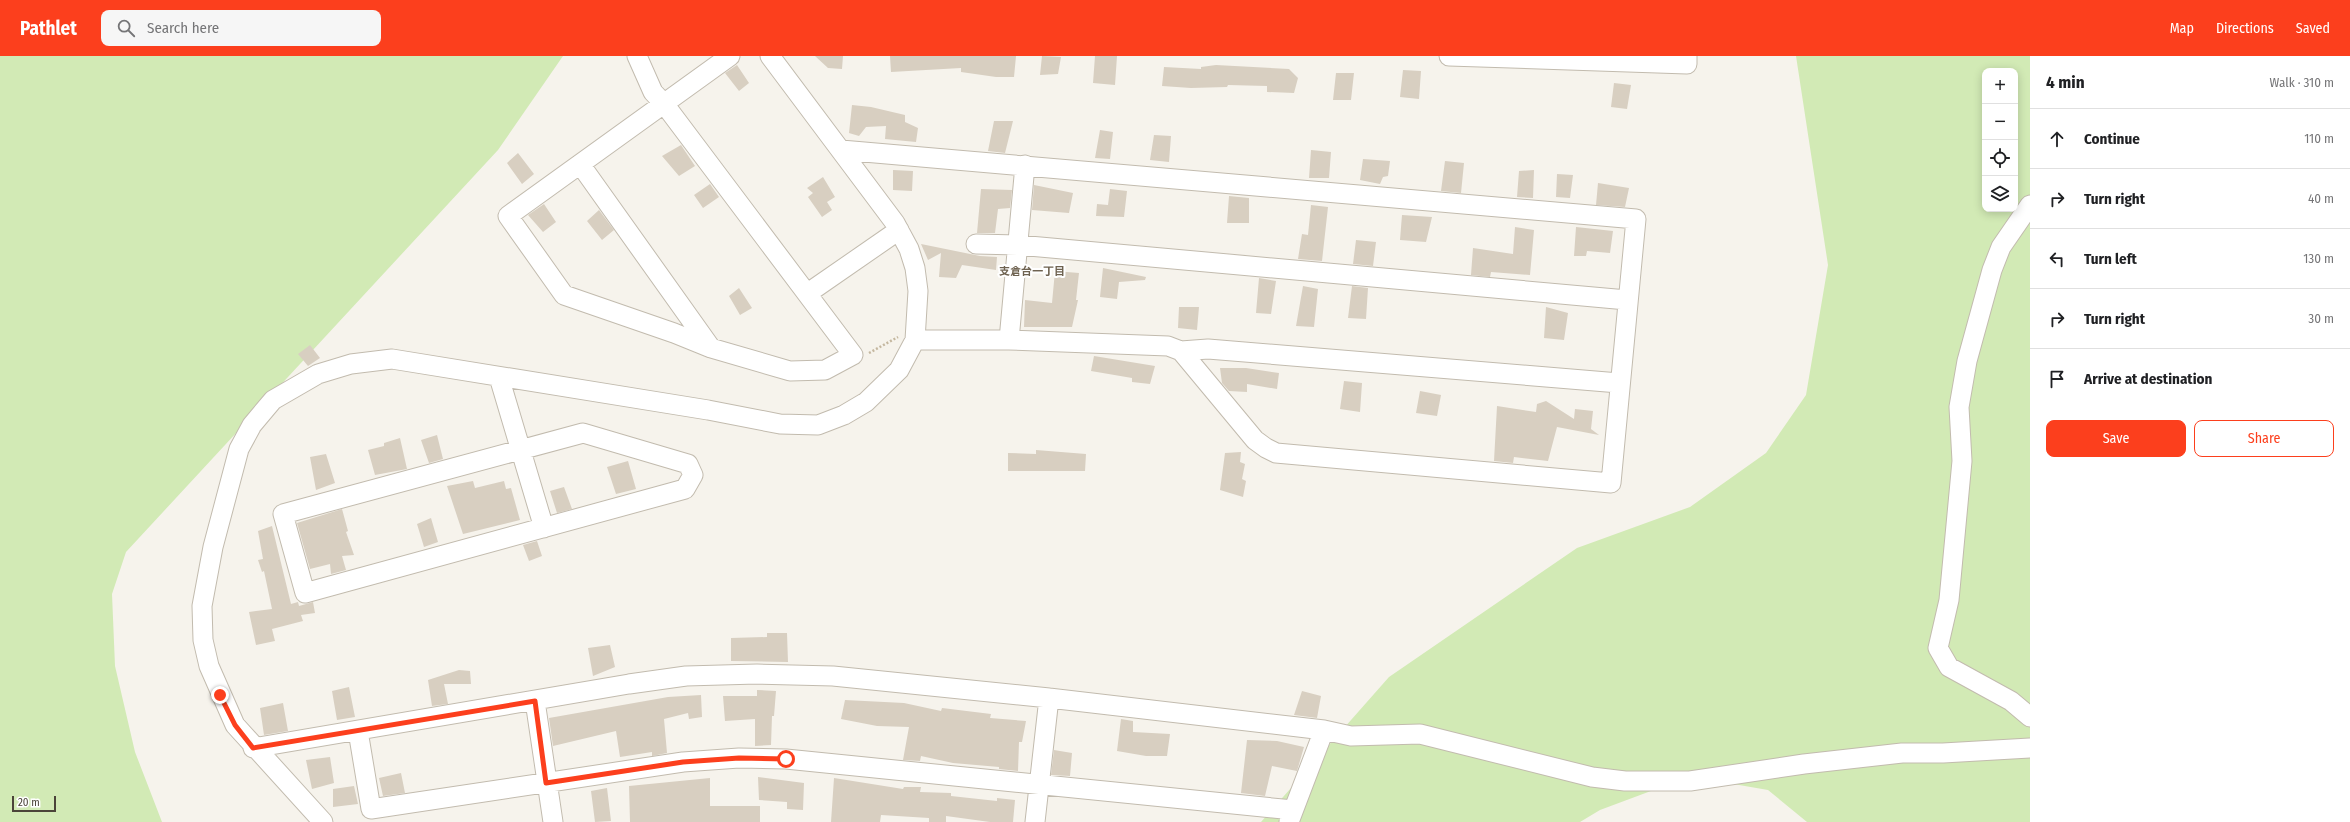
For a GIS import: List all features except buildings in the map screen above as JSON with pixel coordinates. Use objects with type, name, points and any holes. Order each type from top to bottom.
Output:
[{"type":"street","points":[[637,56],[653,92],[665,105],[808,293],[853,355],[825,370],[796,371],[711,348],[674,333],[564,295],[508,216],[665,105],[730,56]]},
{"type":"street","points":[[323,822],[253,748],[235,725],[209,666],[204,640],[202,606],[213,547],[239,449],[252,425],[273,400],[318,374],[350,364],[392,359],[700,409],[780,424],[818,425],[844,415],[866,402],[899,370],[916,333],[918,291],[915,268],[909,249],[899,230],[770,56]]},
{"type":"street","points":[[1449,56],[1687,64],[1687,56]]},
{"type":"street","points":[[841,150],[1636,219],[1619,383],[1611,483],[1276,452],[1266,448],[1255,440],[1181,351]]},
{"type":"street","points":[[580,164],[711,348]]},
{"type":"street","points":[[1009,340],[1025,165]]},
{"type":"street","points":[[2030,205],[2001,247],[1994,264],[1967,361],[1959,407],[1962,461],[1949,600],[1938,648],[1949,667],[2011,702],[2030,717]]},
{"type":"street","points":[[808,293],[899,230]]},
{"type":"street","points":[[976,244],[1018,245],[1628,300]]},
{"type":"street","points":[[916,333],[1009,340],[1168,346],[1181,351],[1208,349],[1619,383]]},
{"type":"street","points":[[499,377],[544,528]]},
{"type":"street","points":[[583,433],[688,464],[693,476],[685,489],[305,593],[283,514],[521,450],[583,433]]},
{"type":"street","points":[[253,748],[686,676],[757,674],[833,676],[1049,698],[1324,730],[1351,736],[1420,734],[1592,777],[1625,781],[1690,781],[1804,764],[1902,753],[1943,753],[2030,748]]},
{"type":"street","points":[[1035,822],[1049,698]]},
{"type":"street","points":[[535,701],[553,822]]},
{"type":"street","points":[[358,731],[371,809],[683,762],[747,758],[786,759],[1040,783],[1291,816],[1324,730]]},
{"type":"path","points":[[853,355],[863,356],[916,333]]},
{"type":"green space","points":[[0,56],[563,56],[498,150],[126,552],[112,594],[115,666],[135,752],[162,822],[0,822]]},
{"type":"green space","points":[[1796,56],[2030,56],[2030,822],[1807,822],[1768,790],[1716,781],[1667,785],[1600,810],[1580,822],[1261,822],[1389,677],[1577,548],[1690,507],[1766,453],[1806,395],[1828,265]]},
{"type":"district","name":"支倉台一丁目","points":[[1032,271]]},
{"type":"route","points":[[220,695],[235,725],[253,748],[535,701],[546,783],[683,762],[739,758],[786,759]]}]
